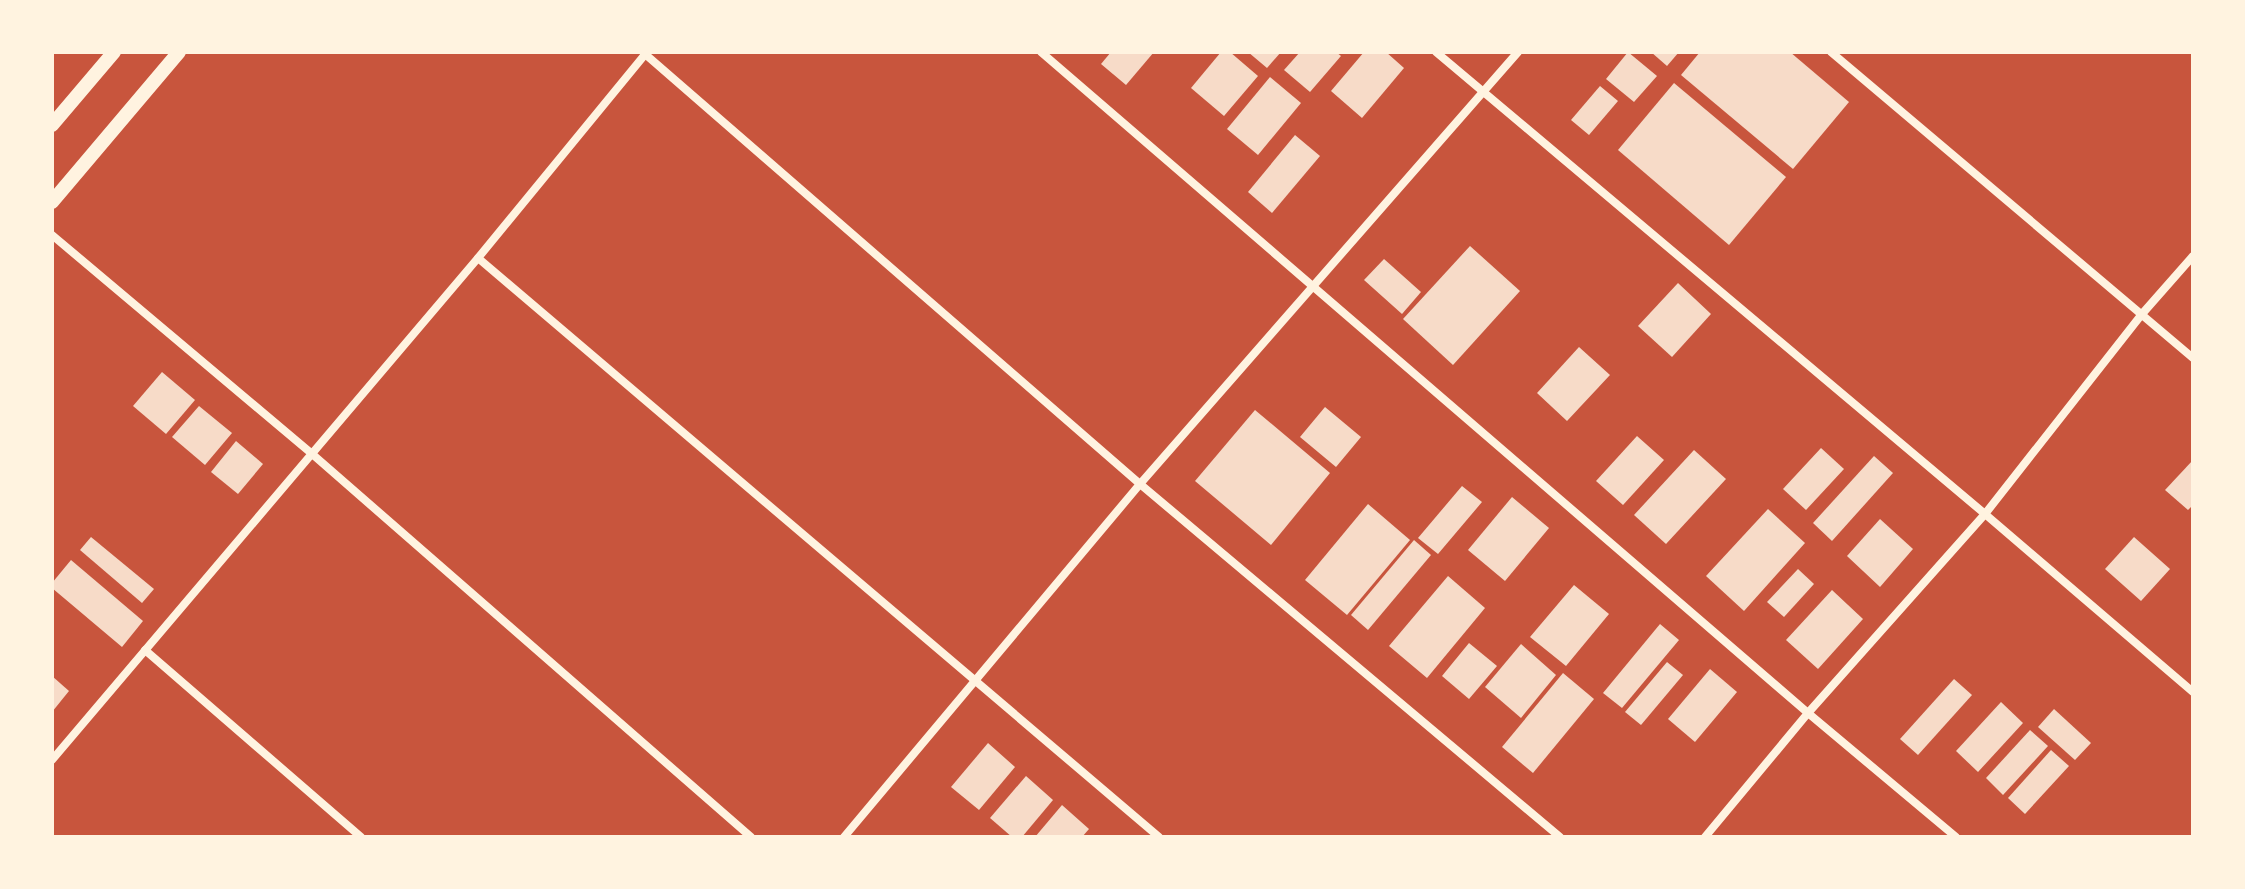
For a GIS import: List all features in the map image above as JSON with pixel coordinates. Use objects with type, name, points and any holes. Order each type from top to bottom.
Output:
[{"type":"street","points":[[52,125],[114,52]]},
{"type":"street","points":[[52,202],[179,52]]},
{"type":"street","points":[[1041,52],[1956,837]]},
{"type":"street","points":[[1436,52],[2193,692]]},
{"type":"street","points":[[844,837],[1140,484],[1518,52]]},
{"type":"street","points":[[1831,52],[2193,358]]},
{"type":"street","points":[[52,760],[478,258],[646,53],[1140,484],[1560,837]]},
{"type":"street","points":[[52,235],[311,453],[751,837]]},
{"type":"street","points":[[1705,837],[1808,713],[1985,514],[2142,314],[2193,256]]},
{"type":"street","points":[[478,258],[1159,837]]},
{"type":"street","points":[[145,650],[361,837]]},
{"type":"building","points":[[1111,52],[1154,52],[1126,85],[1101,64]]},
{"type":"building","points":[[1221,52],[1230,52],[1258,76],[1224,116],[1191,88]]},
{"type":"building","points":[[1248,52],[1281,52],[1267,68]]},
{"type":"building","points":[[1300,52],[1336,52],[1341,56],[1310,92],[1284,70]]},
{"type":"building","points":[[1364,52],[1386,52],[1404,68],[1362,118],[1331,91]]},
{"type":"building","points":[[1628,52],[1657,76],[1634,102],[1606,79]]},
{"type":"building","points":[[1651,52],[1679,52],[1667,66]]},
{"type":"building","points":[[1700,52],[1790,52],[1849,102],[1793,169],[1681,75]]},
{"type":"building","points":[[1270,77],[1301,103],[1258,155],[1227,129]]},
{"type":"building","points":[[1674,83],[1786,177],[1729,245],[1618,150]]},
{"type":"building","points":[[1600,86],[1618,101],[1589,135],[1571,120]]},
{"type":"building","points":[[1295,135],[1320,156],[1272,213],[1248,192]]},
{"type":"building","points":[[1470,246],[1520,291],[1453,365],[1403,319]]},
{"type":"building","points":[[1384,259],[1421,292],[1402,314],[1364,280]]},
{"type":"building","points":[[1678,283],[1711,314],[1672,357],[1638,326]]},
{"type":"building","points":[[1579,347],[1610,375],[1567,421],[1537,393]]},
{"type":"building","points":[[162,372],[195,400],[166,434],[133,406]]},
{"type":"building","points":[[199,406],[232,433],[205,465],[172,437]]},
{"type":"building","points":[[1325,407],[1361,437],[1336,467],[1300,437]]},
{"type":"building","points":[[1255,410],[1330,473],[1271,545],[1195,481]]},
{"type":"building","points":[[1637,436],[1664,460],[1623,505],[1596,481]]},
{"type":"building","points":[[236,441],[263,464],[238,494],[211,472]]},
{"type":"building","points":[[1821,448],[1844,469],[1806,510],[1783,489]]},
{"type":"building","points":[[1694,450],[1726,479],[1666,544],[1634,515]]},
{"type":"building","points":[[1874,456],[1893,473],[1832,541],[1813,523]]},
{"type":"building","points":[[2193,460],[2193,505],[2188,510],[2165,490]]},
{"type":"building","points":[[1462,486],[1482,502],[1438,554],[1418,538]]},
{"type":"building","points":[[1512,497],[1549,528],[1505,581],[1468,550]]},
{"type":"building","points":[[1368,504],[1410,540],[1347,615],[1305,580]]},
{"type":"building","points":[[1768,509],[1805,543],[1744,611],[1706,576]]},
{"type":"building","points":[[1880,519],[1913,549],[1880,587],[1847,556]]},
{"type":"building","points":[[91,537],[154,589],[142,603],[80,550]]},
{"type":"building","points":[[2134,537],[2170,569],[2141,601],[2105,569]]},
{"type":"building","points":[[1414,540],[1431,555],[1368,630],[1351,615]]},
{"type":"building","points":[[71,560],[143,621],[122,647],[52,588],[52,583]]},
{"type":"building","points":[[1798,569],[1814,584],[1784,617],[1767,602]]},
{"type":"building","points":[[1448,576],[1485,608],[1427,678],[1389,646]]},
{"type":"building","points":[[1574,585],[1609,614],[1566,666],[1530,637]]},
{"type":"building","points":[[1832,590],[1863,619],[1818,669],[1786,640]]},
{"type":"building","points":[[1660,624],[1679,640],[1622,708],[1603,693]]},
{"type":"building","points":[[1469,643],[1497,666],[1469,699],[1442,676]]},
{"type":"building","points":[[1521,644],[1556,675],[1521,718],[1485,687]]},
{"type":"building","points":[[1667,662],[1683,675],[1641,725],[1625,712]]},
{"type":"building","points":[[1710,669],[1737,692],[1695,742],[1668,719]]},
{"type":"building","points":[[1563,673],[1594,699],[1533,773],[1502,747]]},
{"type":"building","points":[[52,676],[69,691],[52,712]]},
{"type":"building","points":[[1954,679],[1972,695],[1918,755],[1900,739]]},
{"type":"building","points":[[2001,702],[2023,723],[1978,772],[1956,751]]},
{"type":"building","points":[[2054,709],[2091,743],[2075,760],[2038,727]]},
{"type":"building","points":[[2030,730],[2048,746],[2003,795],[1986,778]]},
{"type":"building","points":[[988,743],[1015,767],[979,810],[951,787]]},
{"type":"building","points":[[2051,750],[2069,766],[2025,814],[2008,798]]},
{"type":"building","points":[[1026,776],[1053,800],[1022,837],[1012,837],[990,818]]},
{"type":"building","points":[[1062,805],[1089,829],[1082,837],[1035,837]]}]
